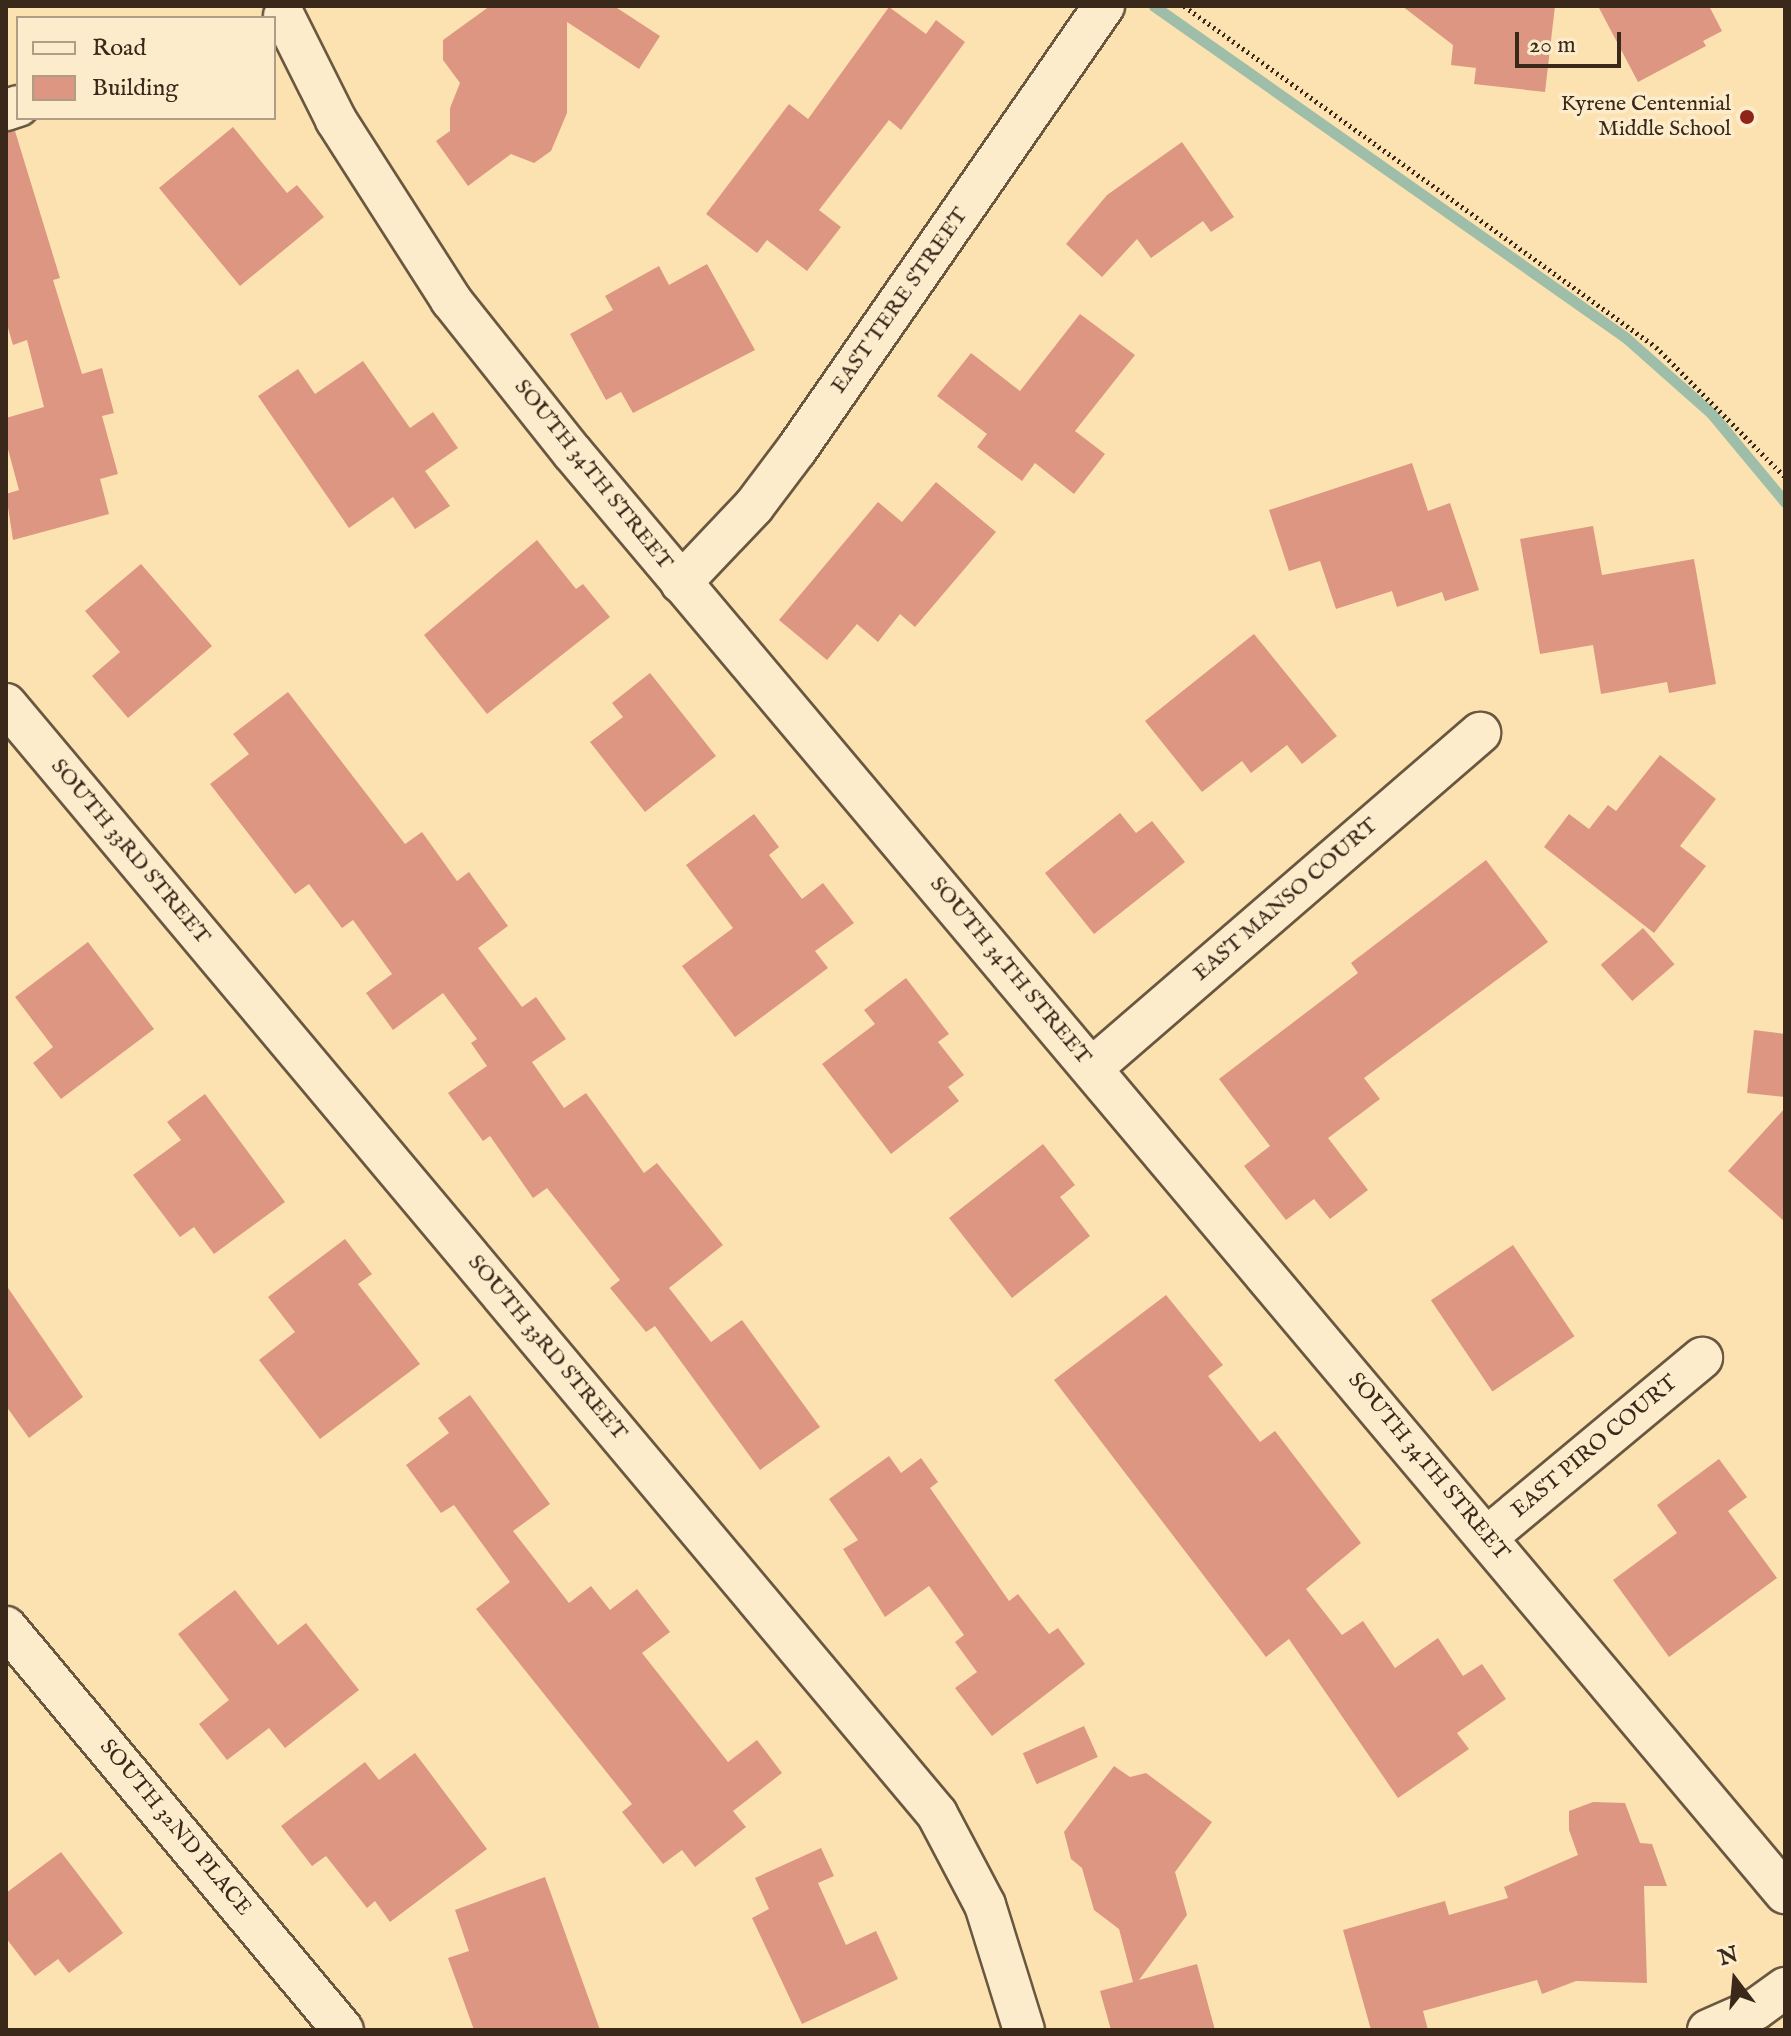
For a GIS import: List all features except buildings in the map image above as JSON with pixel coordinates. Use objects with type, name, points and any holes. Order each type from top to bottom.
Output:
[{"type":"street","name":"EAST TERE STREET","points":[[681,583],[754,506],[797,449],[1104,6]]},
{"type":"street","name":"SOUTH 34TH STREET","points":[[286,14],[336,120],[451,300],[681,583],[1785,1893]]},
{"type":"street","name":"SOUTH 33RD STREET","points":[[6,704],[937,1814],[985,1905],[1024,2030]]},
{"type":"street","name":"EAST MANSO COURT","points":[[1092,1068],[1480,733]]},
{"type":"street","name":"EAST PIRO COURT","points":[[1487,1537],[1702,1358]]},
{"type":"street","name":"SOUTH 32ND PLACE","points":[[6,1627],[343,2030]]},
{"type":"street","points":[[1708,2030],[1756,2009],[1785,1988]]},
{"type":"path","points":[[1184,6],[1656,347],[1785,477]]},
{"type":"waterway","points":[[1154,6],[1625,337],[1711,413],[1785,502]]},
{"type":"place","name":"Kyrene Centennial Middle School","points":[[1747,117]]}]
